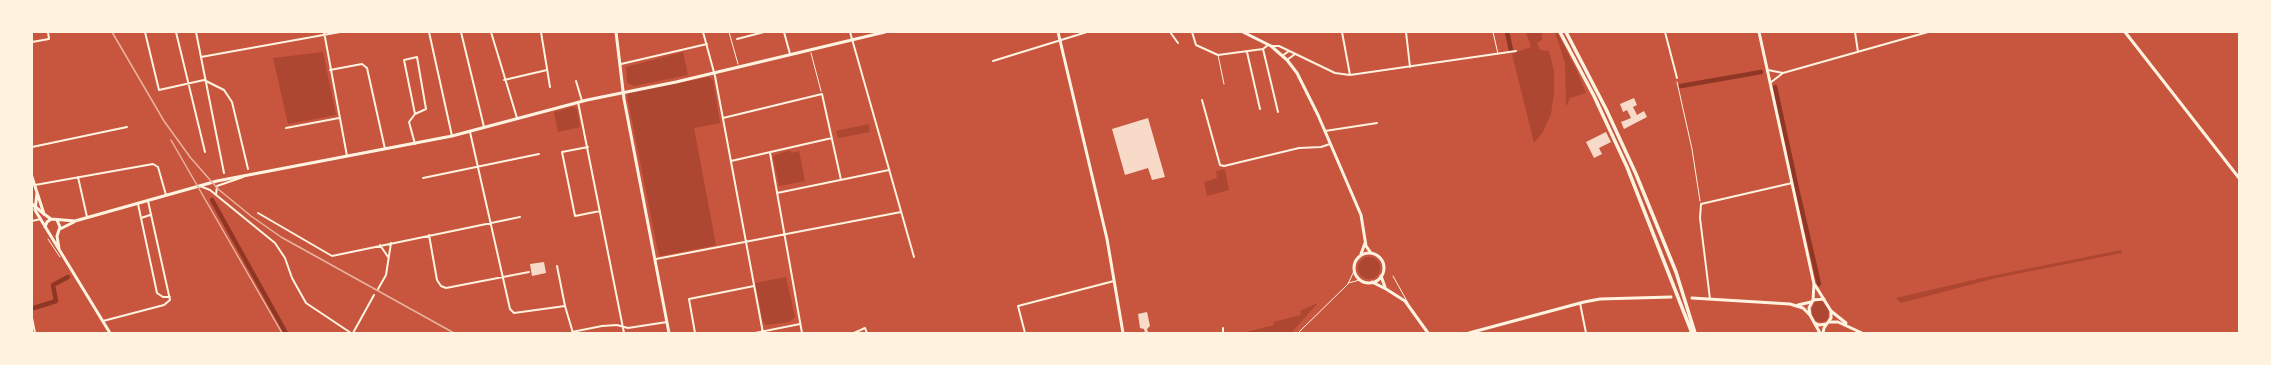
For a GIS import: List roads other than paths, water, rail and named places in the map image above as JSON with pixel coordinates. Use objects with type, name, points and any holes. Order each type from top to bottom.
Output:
[{"type":"highway","points":[[1560,32],[1594,96],[1627,167],[1692,333]]},
{"type":"highway","points":[[1566,32],[1606,109],[1633,167],[1671,259],[1696,333]]},
{"type":"main road","points":[[616,32],[631,141],[656,259],[669,333]]},
{"type":"main road","points":[[49,232],[58,230],[75,221],[195,187],[245,175],[385,150],[470,132],[517,118],[624,91],[714,73],[885,32]]},
{"type":"main road","points":[[1058,32],[1107,240],[1123,333]]},
{"type":"main road","points":[[1243,32],[1270,46],[1287,60],[1308,93],[1361,215],[1365,239],[1371,253],[1381,260],[1384,269],[1381,276],[1372,282]]},
{"type":"main road","points":[[1759,32],[1814,284],[1810,315]]},
{"type":"main road","points":[[2125,32],[2239,178]]},
{"type":"main road","points":[[32,177],[44,214]]},
{"type":"main road","points":[[37,193],[34,205],[45,227],[110,333]]},
{"type":"main road","points":[[34,205],[44,214],[60,224],[58,230],[61,252]]},
{"type":"main road","points":[[45,227],[46,222],[53,219],[75,221]]},
{"type":"main road","points":[[1365,239],[1361,255],[1355,263],[1354,271],[1360,280],[1372,282],[1386,289],[1410,307],[1428,333]]},
{"type":"main road","points":[[1361,255],[1371,253]]},
{"type":"main road","points":[[1381,276],[1383,285],[1386,289]]},
{"type":"main road","points":[[1814,284],[1831,311],[1850,327]]},
{"type":"main road","points":[[1469,333],[1478,332],[1580,303],[1600,299],[1671,297]]},
{"type":"main road","points":[[1692,298],[1765,301],[1794,305],[1805,305],[1812,301],[1824,299]]},
{"type":"main road","points":[[1794,305],[1803,308],[1810,315],[1820,333]]},
{"type":"main road","points":[[1823,333],[1828,323],[1831,311]]},
{"type":"main road","points":[[1815,323],[1820,325],[1838,322],[1862,333]]},
{"type":"street","points":[[32,42],[49,39],[48,32]]},
{"type":"street","points":[[145,32],[160,90],[204,80],[224,90],[232,102],[248,168]]},
{"type":"street","points":[[176,32],[205,152]]},
{"type":"street","points":[[196,32],[204,80],[224,173]]},
{"type":"street","points":[[201,57],[340,32]]},
{"type":"street","points":[[429,32],[452,136]]},
{"type":"street","points":[[461,32],[484,128]]},
{"type":"street","points":[[491,32],[504,80],[517,118]]},
{"type":"street","points":[[541,32],[550,87]]},
{"type":"street","points":[[704,32],[723,118],[763,332]]},
{"type":"street","points":[[737,39],[764,32]]},
{"type":"street","points":[[784,32],[790,55]]},
{"type":"street","points":[[850,32],[914,257]]},
{"type":"street","points":[[993,61],[1086,32]]},
{"type":"street","points":[[1170,32],[1178,43]]},
{"type":"street","points":[[1192,32],[1193,40],[1196,45],[1218,55],[1246,52],[1263,49],[1270,46],[1279,46],[1335,73],[1350,75],[1516,51]]},
{"type":"street","points":[[1253,32],[1254,37]]},
{"type":"street","points":[[1342,32],[1350,75]]},
{"type":"street","points":[[1406,32],[1410,67]]},
{"type":"street","points":[[1665,32],[1677,78]]},
{"type":"street","points":[[1855,32],[1858,52]]},
{"type":"street","points":[[1770,83],[1783,73],[1928,32]]},
{"type":"street","points":[[324,34],[347,157]]},
{"type":"street","points":[[621,64],[707,44]]},
{"type":"street","points":[[1263,49],[1278,112]]},
{"type":"street","points":[[1282,56],[1289,50]]},
{"type":"street","points":[[1246,52],[1260,109]]},
{"type":"street","points":[[1287,60],[1295,54]]},
{"type":"street","points":[[415,114],[404,60],[417,57],[426,109],[415,114],[409,122],[415,144]]},
{"type":"street","points":[[330,70],[362,64],[367,68],[385,150]]},
{"type":"street","points":[[504,80],[547,70]]},
{"type":"street","points":[[1768,70],[1783,73]]},
{"type":"street","points":[[576,81],[624,333]]},
{"type":"street","points":[[723,118],[822,94],[841,180]]},
{"type":"street","points":[[1202,100],[1220,165],[1224,166],[1299,148],[1321,147],[1330,144]]},
{"type":"street","points":[[286,128],[340,118]]},
{"type":"street","points":[[1324,131],[1377,123]]},
{"type":"street","points":[[32,147],[127,127]]},
{"type":"street","points":[[470,132],[502,278],[511,312],[565,306]]},
{"type":"street","points":[[731,161],[832,138]]},
{"type":"street","points":[[588,147],[562,152],[575,216],[600,212]]},
{"type":"street","points":[[770,153],[802,333]]},
{"type":"street","points":[[423,178],[539,154]]},
{"type":"street","points":[[34,185],[153,164],[158,167],[166,195]]},
{"type":"street","points":[[777,192],[889,170]]},
{"type":"street","points":[[217,198],[215,192],[217,186],[239,179],[245,175]]},
{"type":"street","points":[[78,177],[88,218]]},
{"type":"street","points":[[1710,299],[1700,205],[1706,202],[1792,183]]},
{"type":"street","points":[[195,187],[206,188],[279,248],[286,258],[294,283],[309,306],[352,333],[374,297]]},
{"type":"street","points":[[103,321],[164,305],[169,302],[170,298],[150,216],[148,200]]},
{"type":"street","points":[[138,204],[157,293],[163,297],[170,298]]},
{"type":"street","points":[[656,259],[746,243],[901,212]]},
{"type":"street","points":[[258,213],[327,255],[332,256],[520,217]]},
{"type":"street","points":[[141,218],[150,216]]},
{"type":"street","points":[[32,221],[41,219]]},
{"type":"street","points":[[429,235],[438,280],[441,286],[446,288],[529,272]]},
{"type":"street","points":[[379,288],[386,275],[391,243]]},
{"type":"street","points":[[380,245],[388,257]]},
{"type":"street","points":[[557,266],[572,333],[602,326],[623,326],[628,328],[667,322]]},
{"type":"street","points":[[1025,333],[1018,306],[1114,281]]},
{"type":"street","points":[[696,333],[689,299],[754,286]]},
{"type":"street","points":[[1580,303],[1586,333]]},
{"type":"street","points":[[32,318],[35,333]]},
{"type":"street","points":[[755,333],[800,324]]},
{"type":"street","points":[[854,333],[865,328],[867,333]]},
{"type":"street","points":[[1223,328],[1224,333]]},
{"type":"lane","points":[[1493,32],[1498,54]]},
{"type":"lane","points":[[1218,55],[1224,84]]},
{"type":"lane","points":[[1298,333],[1348,284],[1354,271]]},
{"type":"lane","points":[[1393,276],[1410,307]]},
{"type":"lane","points":[[1348,284],[1360,280]]},
{"type":"waterway","points":[[1507,32],[1511,50]]},
{"type":"waterway","points":[[1681,86],[1761,72]]},
{"type":"waterway","points":[[1775,87],[1819,284]]},
{"type":"waterway","points":[[212,200],[286,333]]},
{"type":"waterway","points":[[34,308],[56,301],[53,285],[68,277]]},
{"type":"railway","points":[[112,32],[164,121],[190,157],[218,189],[251,216],[281,237],[454,333]]},
{"type":"railway","points":[[171,140],[282,333]]}]
